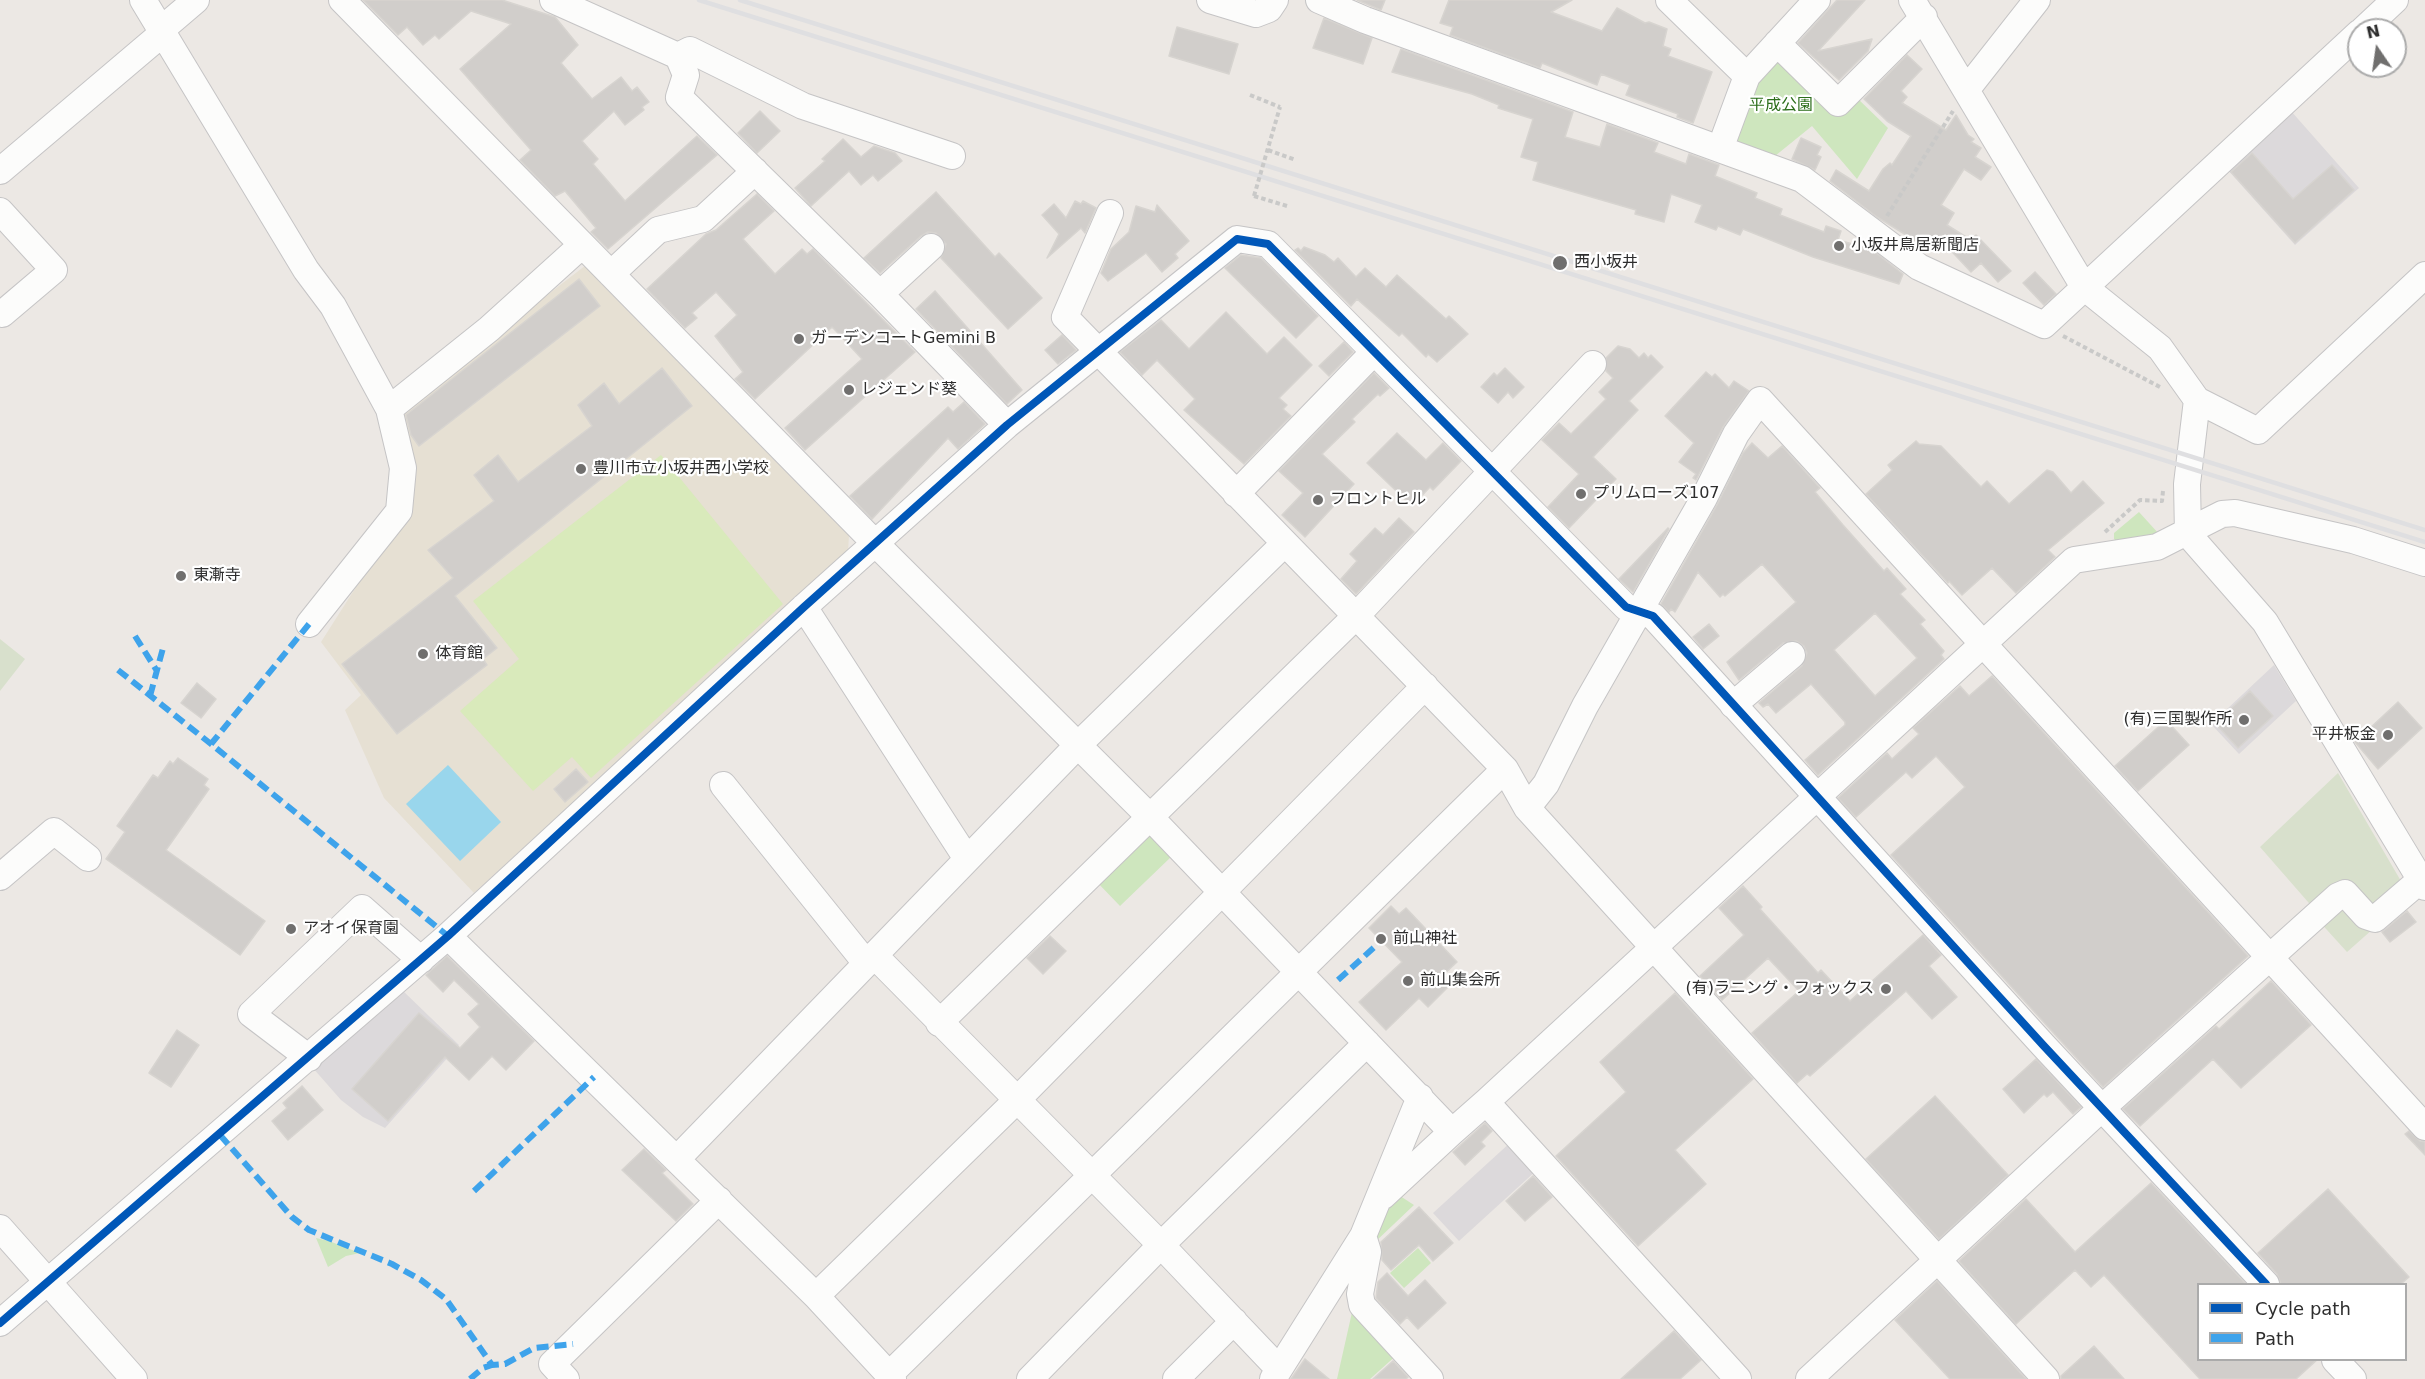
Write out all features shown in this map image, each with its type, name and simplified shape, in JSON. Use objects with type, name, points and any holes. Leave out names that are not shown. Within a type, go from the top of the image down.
[{"type":"street","points":[[144,0],[306,270],[333,306],[389,409],[403,468],[399,511],[309,624]]},
{"type":"street","points":[[0,171],[157,38],[162,29],[196,0]]},
{"type":"street","points":[[342,0],[875,543],[1149,816],[1452,1132]]},
{"type":"street","points":[[553,0],[678,56],[686,75],[679,97],[880,294],[1007,425]]},
{"type":"street","points":[[1210,0],[1256,14],[1269,9],[1275,0]]},
{"type":"street","points":[[1319,0],[1365,20],[1802,179],[1919,267],[2044,325],[2347,44]]},
{"type":"street","points":[[1669,0],[1747,76]]},
{"type":"street","points":[[1720,149],[1747,76],[1817,0]]},
{"type":"street","points":[[1967,89],[2037,0]]},
{"type":"street","points":[[2376,18],[2395,0]]},
{"type":"street","points":[[1777,43],[1838,103],[1918,9],[2084,287],[2160,348],[2197,400],[2258,431],[2425,275]]},
{"type":"street","points":[[678,56],[690,50],[803,106],[952,156]]},
{"type":"street","points":[[611,274],[658,230],[703,219],[755,171]]},
{"type":"street","points":[[0,211],[54,270],[2,314],[0,312]]},
{"type":"street","points":[[1110,213],[1065,317],[1505,769],[1527,808],[2046,1379]]},
{"type":"street","points":[[0,1323],[48,1284],[448,936],[804,607],[1007,425],[1237,239],[1268,244],[1626,607],[1653,616],[2102,1108],[2265,1283]]},
{"type":"street","points":[[389,409],[489,329],[582,245]]},
{"type":"street","points":[[880,294],[931,247]]},
{"type":"street","points":[[1236,494],[1374,352]]},
{"type":"street","points":[[939,1023],[1356,616],[1593,364]]},
{"type":"street","points":[[1527,808],[1546,784],[1585,706],[1704,498],[1736,434],[1760,400],[2425,1127]]},
{"type":"street","points":[[1809,1379],[2102,1108],[2341,893],[2348,896],[2366,916],[2375,919],[2424,881],[2265,622],[2188,534],[2187,484],[2197,400]]},
{"type":"street","points":[[1376,1202],[1654,950],[2074,560],[2157,547],[2188,534],[2211,519],[2235,513],[2353,540],[2425,563]]},
{"type":"street","points":[[677,1159],[1078,746],[1284,544]]},
{"type":"street","points":[[804,607],[967,859]]},
{"type":"street","points":[[1733,705],[1792,655]]},
{"type":"street","points":[[816,1296],[1017,1100],[1425,686]]},
{"type":"street","points":[[448,936],[816,1296],[891,1377],[1092,1175],[1505,769]]},
{"type":"street","points":[[723,785],[870,959],[939,1023],[1161,1245],[1234,1321],[1276,1374],[1363,1236],[1420,1097]]},
{"type":"street","points":[[1,873],[54,831],[88,858]]},
{"type":"street","points":[[309,1058],[251,1014],[362,908],[421,960]]},
{"type":"street","points":[[1030,1379],[1161,1245],[1368,1043]]},
{"type":"street","points":[[1486,1102],[1738,1379]]},
{"type":"street","points":[[566,1379],[552,1364],[719,1200]]},
{"type":"street","points":[[0,1228],[134,1379]]},
{"type":"street","points":[[1363,1236],[1368,1252],[1360,1294],[1362,1305],[1430,1379]]},
{"type":"street","points":[[1176,1379],[1234,1321]]},
{"type":"street","points":[[2337,1361],[2353,1379]]},
{"type":"path","points":[[1875,234],[1967,89]]},
{"type":"path","points":[[1250,95],[1280,107],[1254,196],[1287,206]]},
{"type":"path","points":[[1268,150],[1296,160]]},
{"type":"path","points":[[2044,325],[2166,390]]},
{"type":"path","points":[[2074,560],[2140,500],[2162,501]]},
{"type":"shaded area","points":[[2291,111],[2359,188],[2295,245],[2226,168]]},
{"type":"shaded area","points":[[590,262],[849,535],[848,552],[474,893],[384,798],[345,710],[361,695],[321,642],[393,529],[389,417]]},
{"type":"shaded area","points":[[2274,665],[2296,701],[2239,754],[2211,724]]},
{"type":"shaded area","points":[[401,989],[459,1045],[385,1128],[363,1117],[341,1100],[312,1067]]},
{"type":"shaded area","points":[[1512,1141],[1538,1169],[1459,1241],[1433,1213]]},
{"type":"green space","name":"平成公園","points":[[1780,56],[1855,96],[1888,128],[1857,179],[1812,126],[1775,156],[1732,141],[1753,81]]},
{"type":"green space","points":[[661,455],[783,604],[591,778],[572,757],[533,791],[460,711],[519,659],[473,601]]},
{"type":"green space","points":[[2139,512],[2159,534],[2119,543],[2114,539],[2114,533]]},
{"type":"green space","points":[[0,639],[25,659],[0,691]]},
{"type":"green space","points":[[2338,773],[2405,888],[2379,912],[2350,891],[2315,910],[2260,847]]},
{"type":"green space","points":[[1150,835],[1171,857],[1120,906],[1094,879]]},
{"type":"green space","points":[[2343,896],[2373,929],[2347,952],[2317,919]]},
{"type":"green space","points":[[1397,1194],[1414,1205],[1374,1243],[1377,1213]]},
{"type":"green space","points":[[316,1238],[360,1253],[346,1256],[328,1267]]},
{"type":"green space","points":[[1418,1248],[1431,1263],[1404,1288],[1390,1273]]},
{"type":"green space","points":[[1355,1299],[1399,1353],[1370,1379],[1337,1379]]},
{"type":"water","points":[[448,765],[501,822],[460,861],[406,804]]},
{"type":"building","points":[[363,0],[502,0],[555,17],[578,45],[561,63],[592,99],[621,77],[632,91],[637,87],[649,102],[642,107],[644,110],[625,125],[614,111],[582,141],[598,159],[593,164],[625,201],[697,136],[717,155],[608,249],[591,232],[596,228],[565,191],[555,196],[520,160],[531,150],[460,69],[511,24],[471,11],[439,39],[435,35],[423,45],[407,27],[398,35]]},
{"type":"building","points":[[1357,0],[1385,0],[1381,10]]},
{"type":"building","points":[[1449,0],[1572,0],[1551,12],[1602,31],[1617,8],[1645,23],[1649,22],[1667,29],[1663,46],[1671,49],[1668,56],[1712,72],[1693,123],[1677,117],[1678,114],[1626,95],[1630,85],[1601,74],[1597,85],[1542,63],[1540,68],[1450,35],[1453,27],[1440,23]]},
{"type":"building","points":[[1837,0],[1865,0],[1818,51],[1872,39],[1868,51],[1839,80],[1798,43]]},
{"type":"building","points":[[1324,18],[1372,38],[1363,64],[1313,48]]},
{"type":"building","points":[[1177,27],[1238,44],[1229,74],[1169,56]]},
{"type":"building","points":[[1401,49],[1573,112],[1565,137],[1600,147],[1607,124],[1658,143],[1654,152],[1686,164],[1689,154],[1719,165],[1715,176],[1757,193],[1755,198],[1782,209],[1780,215],[1824,232],[1826,226],[1841,231],[1838,240],[1871,249],[1903,274],[1899,284],[1813,257],[1743,229],[1740,235],[1718,226],[1716,230],[1695,222],[1702,205],[1671,194],[1664,222],[1635,214],[1636,210],[1533,180],[1538,162],[1521,157],[1533,119],[1498,108],[1499,105],[1472,94],[1392,72]]},
{"type":"building","points":[[1907,55],[1922,69],[1901,91],[1907,97],[1902,103],[1946,130],[1956,115],[1968,135],[1974,139],[1971,142],[1981,148],[1975,157],[1991,167],[1981,180],[1964,169],[1941,205],[1954,213],[1947,225],[1971,240],[1976,235],[2011,271],[1998,282],[1981,263],[1971,272],[1941,240],[1939,244],[1930,238],[1924,246],[1877,217],[1830,181],[1836,170],[1869,191],[1883,169],[1890,163],[1892,165],[1911,136],[1887,121],[1864,99]]},
{"type":"building","points":[[760,111],[780,131],[757,153],[738,133]]},
{"type":"building","points":[[1801,138],[1821,147],[1817,155],[1821,157],[1815,170],[1792,159]]},
{"type":"building","points":[[843,139],[861,157],[874,146],[895,153],[902,161],[878,181],[873,175],[861,185],[849,171],[811,206],[795,188],[825,161],[822,159]]},
{"type":"building","points":[[2252,153],[2293,199],[2332,165],[2354,190],[2295,243],[2231,172]]},
{"type":"building","points":[[936,192],[995,257],[999,253],[1042,298],[1008,329],[941,258],[946,244],[936,233],[928,232],[921,236],[880,273],[864,258]]},
{"type":"building","points":[[757,194],[774,211],[743,239],[775,274],[802,249],[807,254],[813,249],[915,352],[805,450],[785,428],[862,359],[836,331],[832,327],[755,399],[735,379],[743,372],[715,336],[737,315],[716,292],[692,313],[697,318],[685,328],[647,289],[706,234],[716,230]]},
{"type":"building","points":[[1075,201],[1081,204],[1083,201],[1096,208],[1085,233],[1081,228],[1047,258],[1059,234],[1042,215],[1054,204],[1066,218]]},
{"type":"building","points":[[1157,205],[1189,241],[1175,254],[1178,258],[1162,272],[1146,253],[1108,281],[1101,273],[1111,249],[1129,232],[1136,206],[1155,212]]},
{"type":"building","points":[[1304,247],[1325,255],[1334,262],[1338,258],[1356,277],[1365,268],[1386,287],[1397,275],[1446,319],[1449,316],[1468,334],[1437,362],[1428,354],[1426,357],[1402,333],[1399,336],[1357,299],[1351,306],[1295,250],[1298,248],[1301,251]]},
{"type":"building","points":[[1241,255],[1261,258],[1318,316],[1296,338],[1225,268]]},
{"type":"building","points":[[2035,272],[2056,294],[2044,305],[2023,283]]},
{"type":"building","points":[[579,279],[600,306],[419,446],[411,435],[406,415]]},
{"type":"building","points":[[935,291],[1022,390],[1007,404],[916,309]]},
{"type":"building","points":[[1226,312],[1267,354],[1284,337],[1312,365],[1279,398],[1287,405],[1283,409],[1291,416],[1244,464],[1184,410],[1195,399],[1157,360],[1142,375],[1120,352],[1161,320],[1189,349]]},
{"type":"building","points":[[1062,335],[1076,350],[1058,364],[1045,350]]},
{"type":"building","points":[[1344,342],[1353,352],[1329,376],[1319,366]]},
{"type":"building","points":[[1618,346],[1630,349],[1639,358],[1644,353],[1648,358],[1651,355],[1663,367],[1629,401],[1638,410],[1593,457],[1616,479],[1569,528],[1548,507],[1579,474],[1542,440],[1559,423],[1571,434],[1606,399],[1599,392],[1613,378],[1606,371],[1606,358]]},
{"type":"building","points":[[662,368],[692,406],[455,596],[497,648],[483,659],[487,665],[397,734],[342,664],[453,578],[428,550],[494,501],[474,475],[498,455],[518,482],[592,426],[578,405],[604,383],[619,404]]},
{"type":"building","points":[[1505,368],[1524,387],[1513,398],[1508,392],[1498,403],[1481,387],[1494,373],[1497,376]]},
{"type":"building","points":[[1706,372],[1712,377],[1715,374],[1729,388],[1734,381],[1749,391],[1723,427],[1696,480],[1693,478],[1696,474],[1679,462],[1694,443],[1665,416]]},
{"type":"building","points":[[1374,373],[1389,388],[1380,396],[1378,394],[1352,419],[1355,422],[1322,454],[1354,484],[1305,537],[1282,515],[1303,493],[1279,471]]},
{"type":"building","points":[[964,402],[985,424],[958,449],[948,438],[872,519],[850,496],[948,407],[953,412]]},
{"type":"building","points":[[1397,433],[1426,460],[1443,443],[1461,461],[1433,490],[1430,487],[1412,506],[1367,463]]},
{"type":"building","points":[[1916,441],[1919,444],[1941,446],[1981,487],[1987,481],[2009,504],[2047,470],[2053,472],[2071,493],[2083,481],[2104,503],[2048,550],[2055,557],[2016,593],[1992,568],[1962,595],[1949,581],[1948,583],[1866,494],[1892,470],[1888,465]]},
{"type":"building","points":[[1752,443],[1768,458],[1782,446],[1820,488],[1815,492],[1843,525],[1884,571],[1887,568],[1906,589],[1900,594],[1925,620],[1920,624],[1944,651],[1941,655],[1944,659],[1818,775],[1805,760],[1845,725],[1845,722],[1811,684],[1776,713],[1768,704],[1763,707],[1759,703],[1802,666],[1807,653],[1804,646],[1796,641],[1783,643],[1739,680],[1727,662],[1796,602],[1762,564],[1725,596],[1723,594],[1720,597],[1698,572],[1675,612],[1671,609],[1669,612],[1661,604],[1717,505],[1743,453]],"holes":[[[1875,613],[1917,658],[1875,696],[1834,650]]]},
{"type":"building","points":[[1399,518],[1414,532],[1356,594],[1341,579],[1357,561],[1350,554],[1375,528],[1383,535]]},
{"type":"building","points":[[1669,529],[1633,592],[1619,579]]},
{"type":"building","points":[[1709,624],[1719,636],[1703,649],[1693,637]]},
{"type":"building","points":[[1992,676],[2248,956],[2103,1087],[1891,855],[1965,787],[1936,756],[1912,778],[1906,772],[1856,817],[1838,798],[1887,753],[1892,759],[1919,734],[1913,728],[1960,686],[1969,696]]},
{"type":"building","points":[[197,683],[216,699],[201,718],[181,703]]},
{"type":"building","name":"(有)三国製作所","points":[[2250,691],[2273,716],[2238,748],[2215,723]]},
{"type":"building","name":"平井板金","points":[[2398,702],[2422,728],[2378,769],[2355,742]]},
{"type":"building","points":[[2166,720],[2189,745],[2138,791],[2115,766]]},
{"type":"building","points":[[178,758],[208,779],[204,785],[209,789],[166,850],[265,921],[240,955],[106,859],[125,832],[117,826],[153,775],[158,778],[170,761],[173,764]]},
{"type":"building","points":[[576,769],[588,782],[565,802],[554,789]]},
{"type":"building","points":[[1743,886],[1762,907],[1760,909],[1818,973],[1821,970],[1850,1001],[1923,935],[1941,955],[1929,966],[1957,997],[1932,1019],[1906,991],[1810,1076],[1807,1074],[1797,1083],[1752,1033],[1799,991],[1768,958],[1722,1000],[1700,976],[1744,935],[1719,908]]},
{"type":"building","points":[[1391,906],[1399,914],[1406,908],[1457,962],[1442,976],[1450,985],[1428,1007],[1419,998],[1386,1030],[1359,1002],[1402,962],[1369,928]]},
{"type":"building","points":[[2407,911],[2416,922],[2390,942],[2382,932]]},
{"type":"building","points":[[1050,936],[1066,951],[1043,974],[1027,958]]},
{"type":"building","points":[[447,956],[534,1041],[506,1070],[492,1056],[469,1080],[445,1057],[388,1121],[352,1089],[419,1013],[460,1048],[480,1027],[468,1014],[479,1004],[454,980],[443,992],[426,975]]},
{"type":"building","points":[[2271,981],[2311,1025],[2241,1088],[2213,1059],[2140,1126],[2123,1109],[2216,1026],[2219,1029]]},
{"type":"building","points":[[1675,993],[1753,1079],[1675,1150],[1706,1184],[1638,1246],[1556,1156],[1626,1092],[1600,1062]]},
{"type":"building","points":[[177,1030],[199,1045],[171,1087],[149,1073]]},
{"type":"building","points":[[2036,1059],[2081,1107],[2073,1114],[2053,1092],[2047,1097],[2044,1094],[2024,1113],[2003,1089]]},
{"type":"building","points":[[302,1086],[323,1110],[288,1140],[272,1121],[287,1108],[283,1103]]},
{"type":"building","points":[[1935,1096],[2008,1175],[1939,1239],[1866,1159]]},
{"type":"building","points":[[1485,1123],[1492,1131],[1481,1142],[1485,1146],[1465,1165],[1453,1152]]},
{"type":"building","points":[[2409,1131],[2420,1141],[2425,1142],[2425,1155],[2405,1134]]},
{"type":"building","points":[[644,1149],[666,1170],[662,1173],[693,1204],[676,1221],[622,1170]]},
{"type":"building","points":[[1533,1176],[1552,1197],[1525,1221],[1506,1201]]},
{"type":"building","points":[[2151,1183],[2245,1283],[2197,1283],[2197,1361],[2316,1361],[2296,1379],[2200,1379],[2104,1275],[2091,1287],[2075,1270],[2016,1324],[1959,1261],[2026,1199],[2075,1252]]},
{"type":"building","points":[[2328,1189],[2409,1277],[2402,1283],[2281,1283],[2277,1274],[2258,1253]]},
{"type":"building","points":[[1419,1207],[1453,1243],[1433,1261],[1419,1245],[1391,1270],[1382,1260],[1381,1242]]},
{"type":"building","points":[[1387,1273],[1408,1296],[1425,1280],[1446,1303],[1418,1329],[1407,1317],[1400,1324],[1376,1298],[1378,1282]]},
{"type":"building","points":[[1937,1281],[2026,1379],[1950,1379],[1895,1320]]},
{"type":"building","points":[[1674,1331],[1701,1360],[1680,1379],[1621,1379]]},
{"type":"building","points":[[2094,1346],[2124,1379],[2061,1379],[2061,1376]]},
{"type":"building","points":[[1305,1359],[1329,1379],[1291,1379]]},
{"type":"building","points":[[1393,1361],[1408,1377],[1406,1379],[1373,1379]]},
{"type":"railway","points":[[699,0],[2425,542]]},
{"type":"railway","points":[[740,0],[2425,530]]},
{"type":"marked path","points":[[309,624],[211,744],[448,936]]},
{"type":"marked path","points":[[135,636],[157,671]]},
{"type":"marked path","points":[[150,696],[163,648]]},
{"type":"marked path","points":[[118,670],[211,744]]},
{"type":"marked path","points":[[1338,980],[1379,943]]},
{"type":"marked path","points":[[474,1191],[594,1077]]},
{"type":"marked path","points":[[220,1135],[292,1217],[309,1230],[392,1264],[421,1280],[446,1299],[492,1365],[505,1364],[534,1348],[573,1344]]},
{"type":"marked path","points":[[470,1379],[483,1368],[492,1365]]},
{"type":"cycle path","points":[[0,1323],[448,936],[804,607],[1007,425],[1237,239],[1268,244],[1626,607],[1653,616],[2043,1045],[2265,1283]]},
{"type":"place","name":"小坂井鳥居新聞店","points":[[1839,246]]},
{"type":"place","name":"西小坂井","points":[[1560,263]]},
{"type":"place","name":"ガーデンコートGemini B","points":[[799,339]]},
{"type":"place","name":"レジェンド葵","points":[[849,390]]},
{"type":"place","name":"豊川市立小坂井西小学校","points":[[581,469]]},
{"type":"place","name":"プリムローズ107","points":[[1581,494]]},
{"type":"place","name":"フロントヒル","points":[[1318,500]]},
{"type":"place","name":"東漸寺","points":[[181,576]]},
{"type":"place","name":"体育館","points":[[423,654]]},
{"type":"place","name":"(有)三国製作所","points":[[2244,720]]},
{"type":"place","name":"平井板金","points":[[2388,735]]},
{"type":"place","name":"アオイ保育園","points":[[291,929]]},
{"type":"place","name":"前山神社","points":[[1381,939]]},
{"type":"place","name":"前山集会所","points":[[1408,981]]},
{"type":"place","name":"(有)ラニング・フォックス","points":[[1886,989]]}]
